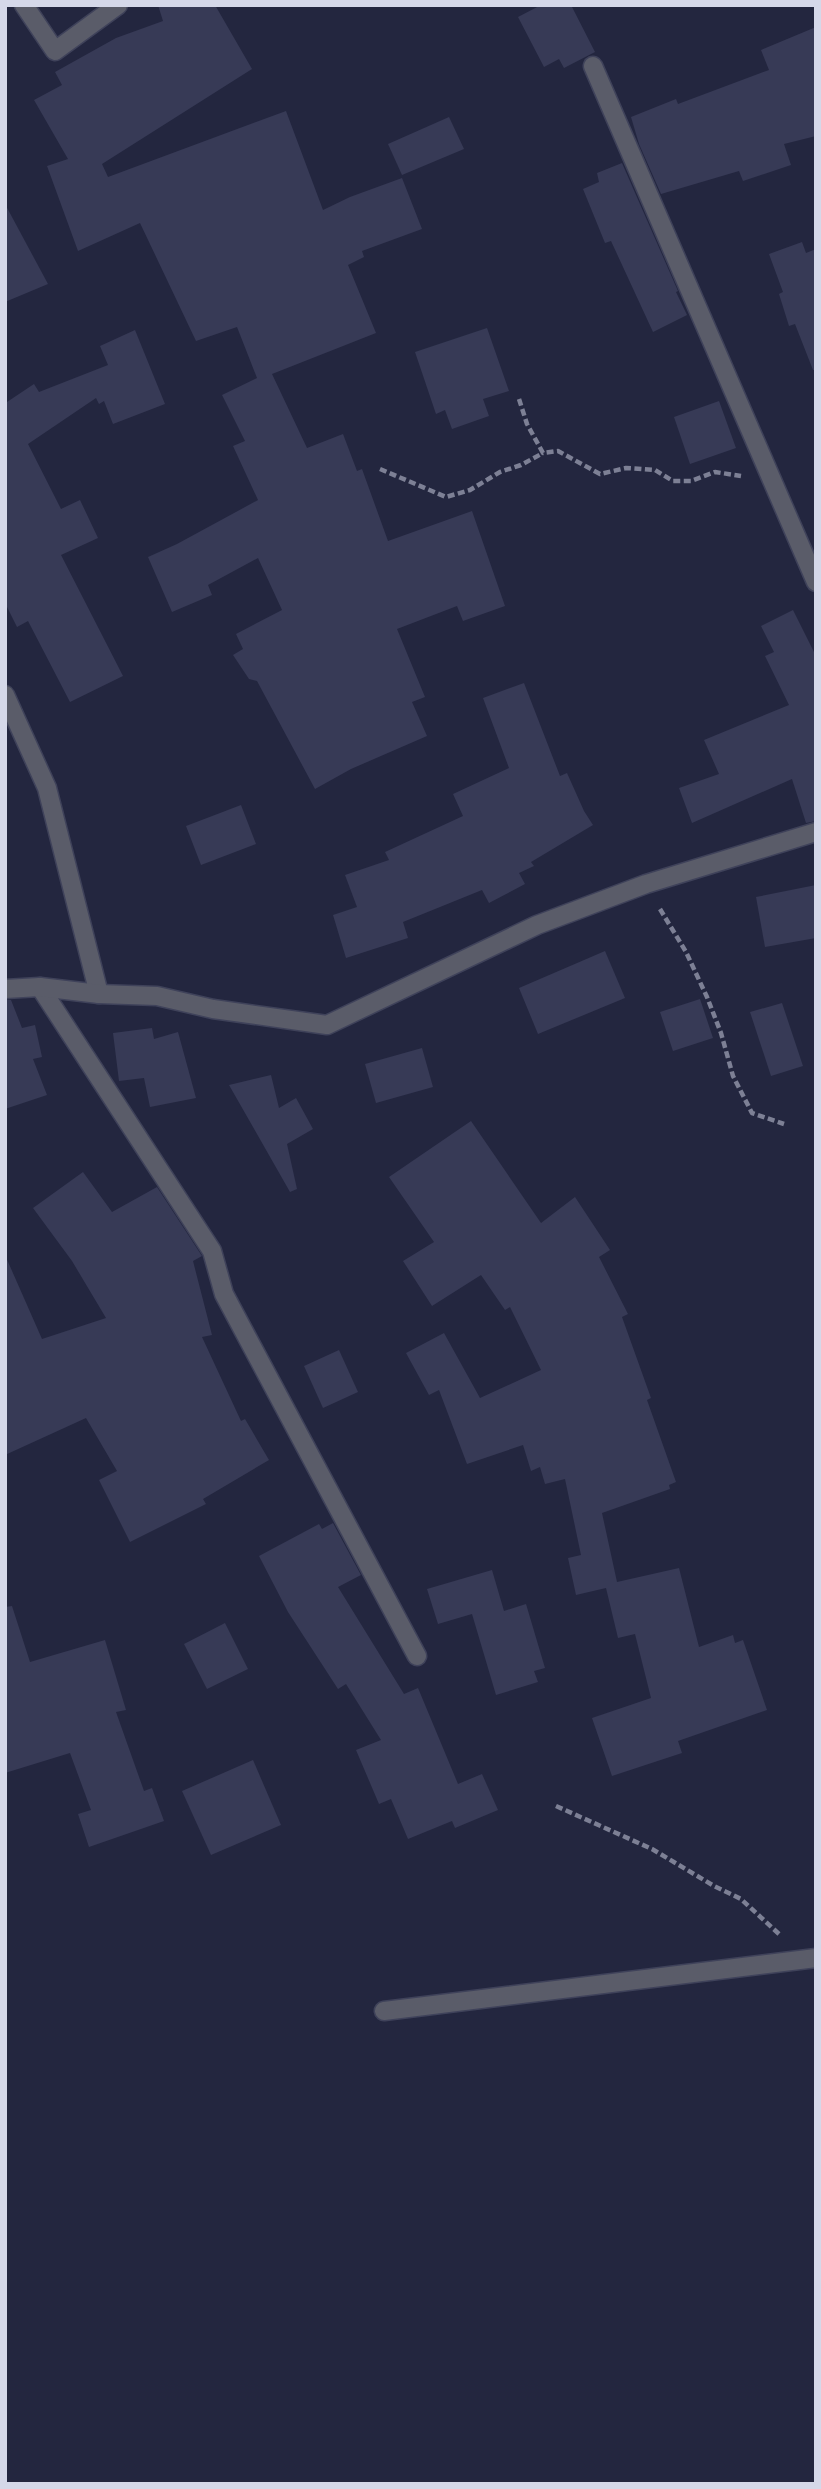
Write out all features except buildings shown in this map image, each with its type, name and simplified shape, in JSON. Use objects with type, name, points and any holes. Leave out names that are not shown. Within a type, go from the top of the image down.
[{"type":"street","points":[[24,5],[55,51],[118,5]]},
{"type":"street","points":[[593,66],[816,582]]},
{"type":"street","points":[[5,695],[47,789],[99,994]]},
{"type":"street","points":[[5,989],[40,987],[99,994],[157,996],[225,1011],[327,1025],[537,925],[646,884],[816,832]]},
{"type":"street","points":[[40,987],[212,1251],[224,1294],[417,1656]]},
{"type":"street","points":[[384,2011],[807,1959]]},
{"type":"path","points":[[519,399],[527,424],[543,453]]},
{"type":"path","points":[[380,469],[446,497],[470,490],[500,472],[543,453],[558,451],[600,474],[626,468],[655,470],[673,481],[691,481],[715,472],[738,475],[772,485]]},
{"type":"path","points":[[646,884],[686,952],[707,997],[733,1076],[752,1113],[784,1124]]},
{"type":"path","points":[[556,1806],[652,1849],[741,1899],[807,1959]]}]
